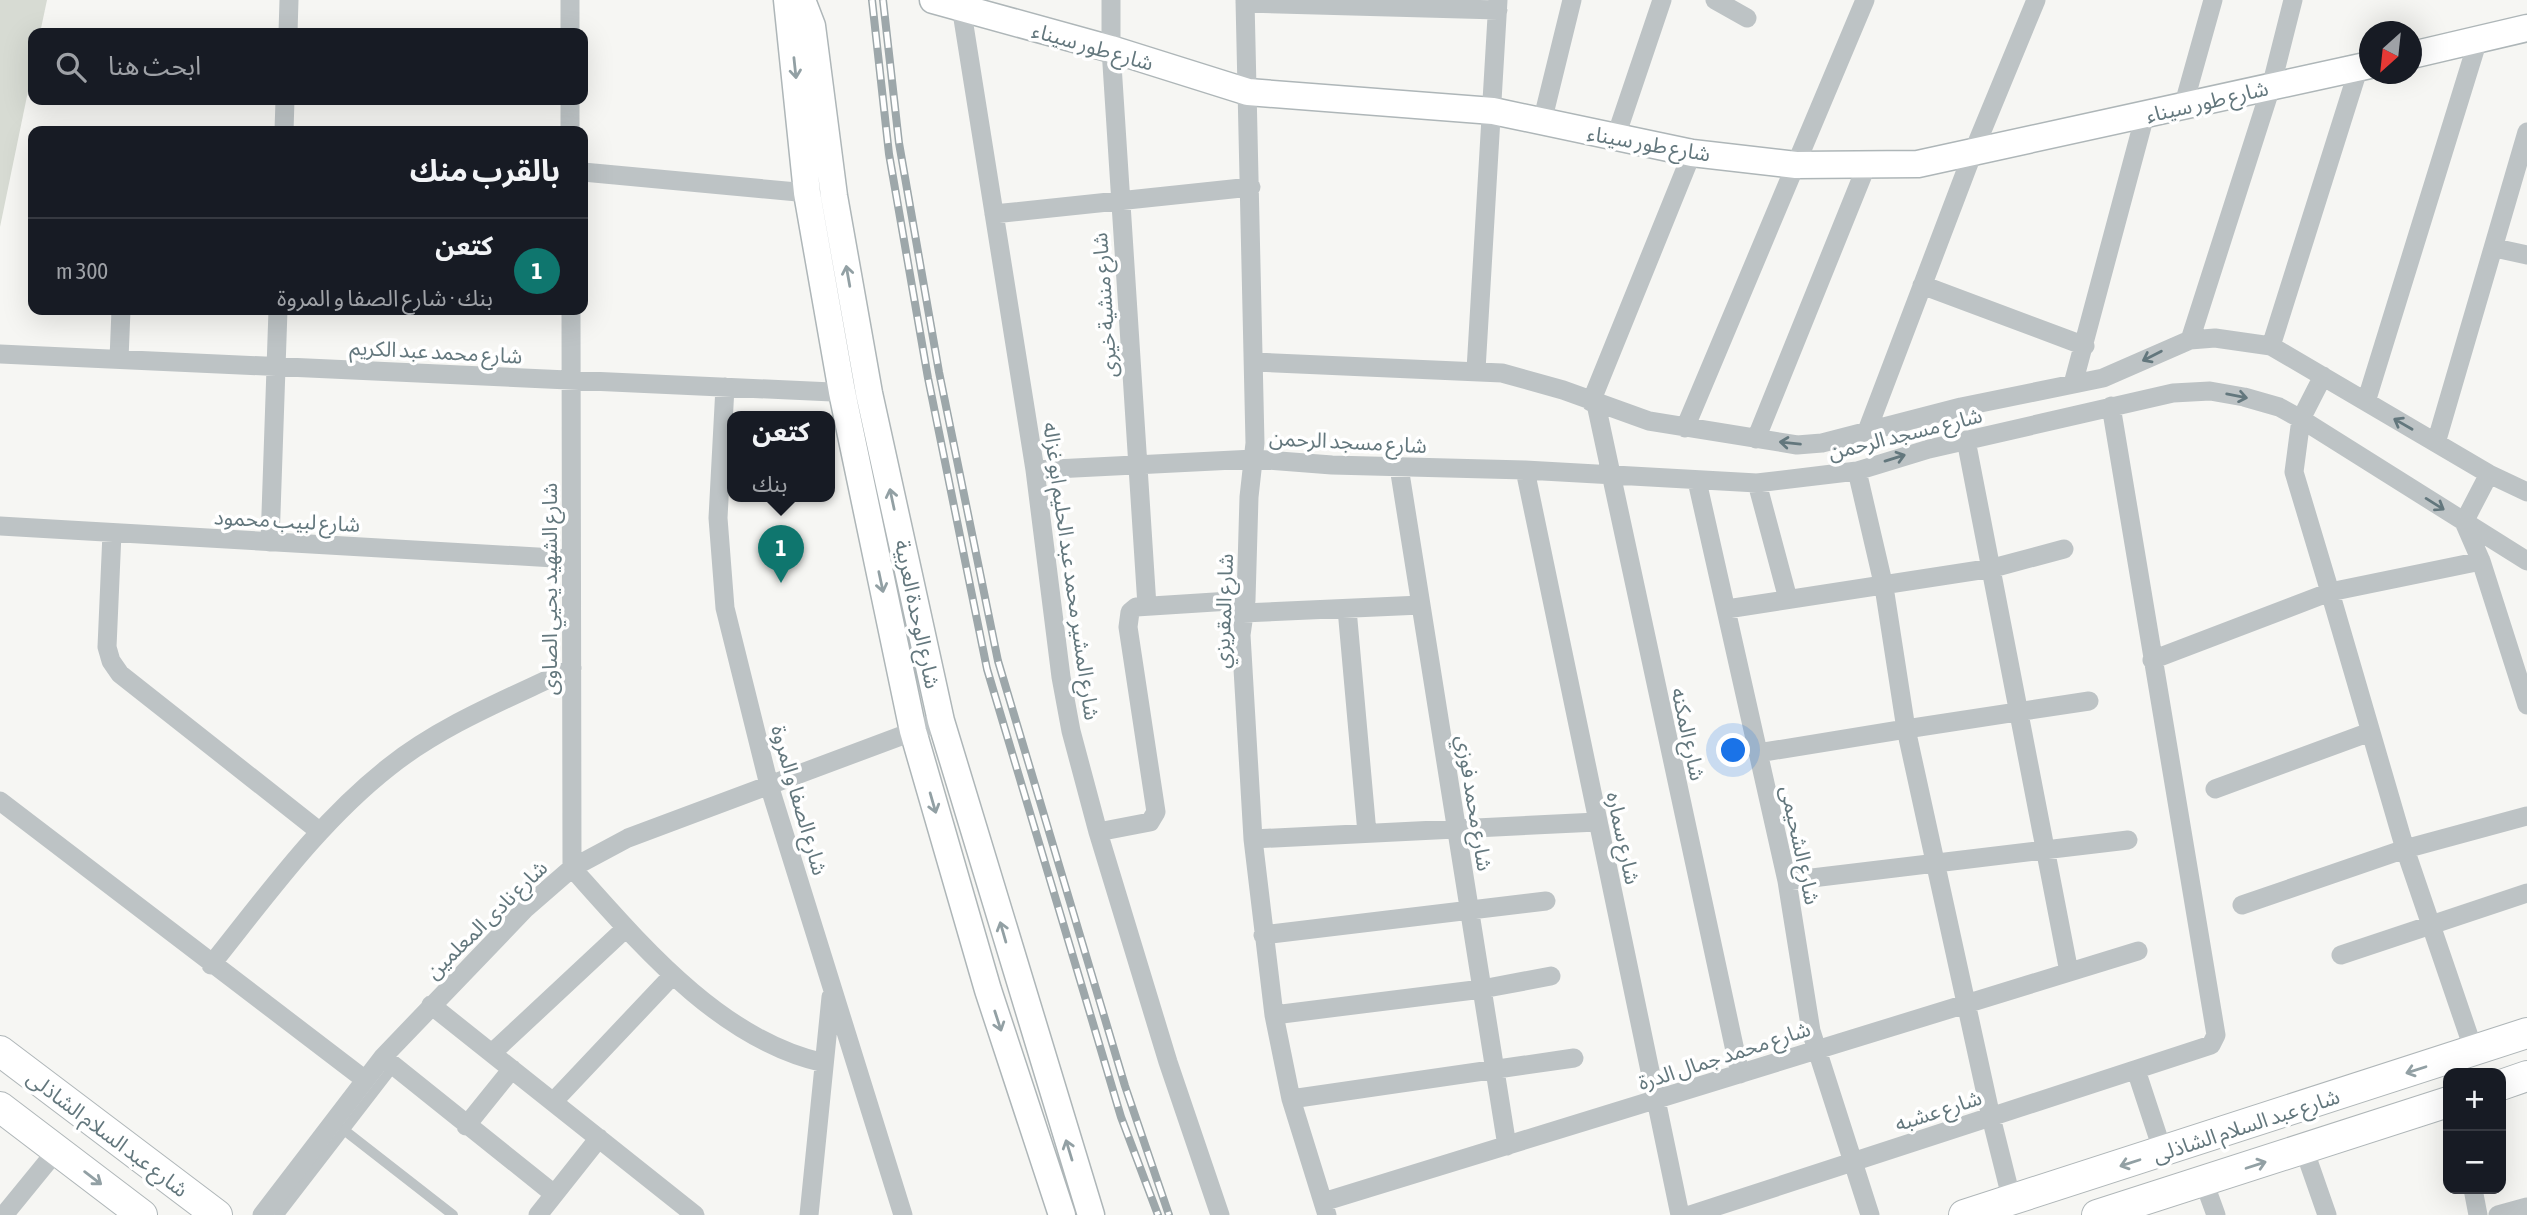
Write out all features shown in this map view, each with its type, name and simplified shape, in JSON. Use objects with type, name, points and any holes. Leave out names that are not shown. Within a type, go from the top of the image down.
[{"type":"main road","name":"شارع عبد السلام الشاذلى","points":[[1964,1215],[2527,1033]]},
{"type":"main road","name":"شارع عبد السلام الشاذلى","points":[[0,1051],[217,1215]]},
{"type":"main road","points":[[2,1108],[32,1075]]},
{"type":"main road","points":[[2506,1083],[2527,1076]]},
{"type":"main road","name":"شارع عبد السلام الشاذلى","points":[[2097,1215],[2443,1104]]},
{"type":"main road","name":"شارع عبد السلام الشاذلى","points":[[2,1108],[142,1215]]},
{"type":"street","points":[[288,28],[289,0]]},
{"type":"street","points":[[570,0],[570,28]]},
{"type":"street","name":"شارع الوحدة العربية","points":[[787,0],[807,193],[842,392],[912,732],[988,990],[1062,1215]]},
{"type":"street","name":"شارع الوحدة العربية","points":[[802,0],[813,26],[834,196],[869,393],[941,721],[1018,982],[1091,1215]]},
{"type":"street","name":"شارع طور سيناء","points":[[933,0],[961,4],[1248,92],[1493,111],[1615,139],[1692,153],[1797,165],[1866,167],[1917,164],[1972,155],[2359,67]]},
{"type":"street","name":"شارع منشية خيرى","points":[[1111,0],[1111,50],[1147,606]]},
{"type":"street","points":[[1542,122],[1572,0]]},
{"type":"street","points":[[1615,139],[1662,0]]},
{"type":"street","points":[[1715,0],[1747,18]]},
{"type":"street","points":[[1685,428],[1865,0]]},
{"type":"street","points":[[1867,431],[1972,155],[2036,0]]},
{"type":"street","points":[[2183,107],[2213,0]]},
{"type":"street","points":[[2190,340],[2271,87],[2293,0]]},
{"type":"street","points":[[1245,2],[1498,5],[1476,370]]},
{"type":"street","name":"شارع المقريزي","points":[[1245,2],[1255,362],[1254,459],[1249,497],[1241,657],[1252,839],[1274,1015],[1291,1099],[1325,1208]]},
{"type":"street","name":"شارع المشير محمد عبد الحليم ابو غزاله","points":[[961,4],[1035,470],[1061,677],[1098,832],[1191,1136],[1220,1215]]},
{"type":"street","points":[[2422,53],[2527,28]]},
{"type":"street","points":[[2366,402],[2478,40]]},
{"type":"street","points":[[2271,346],[2359,81]]},
{"type":"street","points":[[284,126],[285,105]]},
{"type":"street","points":[[570,105],[570,126]]},
{"type":"street","points":[[2073,384],[2145,115]]},
{"type":"street","points":[[2435,443],[2495,248],[2527,132]]},
{"type":"street","points":[[1593,403],[1692,153]]},
{"type":"street","points":[[1756,439],[1866,167]]},
{"type":"street","points":[[588,172],[834,196]]},
{"type":"street","points":[[994,214],[1251,187]]},
{"type":"street","points":[[2495,248],[2527,255]]},
{"type":"street","points":[[1922,285],[2085,346]]},
{"type":"street","points":[[119,359],[121,315]]},
{"type":"street","points":[[270,542],[278,315]]},
{"type":"street","name":"شارع الشهيد يحيي الصاوى","points":[[571,315],[572,868]]},
{"type":"street","name":"شارع مسجد الرحمن","points":[[1255,362],[1476,370],[1532,380],[1649,421],[1797,445],[1822,443],[1961,407],[2103,378],[2190,340],[2215,338],[2271,346],[2489,474],[2527,492]]},
{"type":"street","name":"شارع محمد عبد الكريم","points":[[0,354],[869,393]]},
{"type":"street","points":[[2323,376],[2301,419],[2294,472],[2405,849],[2474,1051]]},
{"type":"street","name":"شارع الصفا و المروة","points":[[725,387],[718,518],[725,608],[769,785],[903,1215]]},
{"type":"street","name":"شارع مسجد الرحمن","points":[[1035,470],[1254,459],[1399,467],[1609,473],[1757,483],[1857,471],[1966,440],[2111,406],[2173,393],[2210,391],[2278,407],[2301,419],[2527,561]]},
{"type":"street","name":"شارع المكنه","points":[[1593,403],[1740,1074]]},
{"type":"street","points":[[2111,406],[2152,660],[2330,592],[2481,561]]},
{"type":"street","points":[[1966,440],[1993,568],[2069,972]]},
{"type":"street","name":"شارع محمد فوزي","points":[[1399,467],[1507,1146]]},
{"type":"street","name":"شارع سماره","points":[[1525,470],[1680,1215]]},
{"type":"street","points":[[1857,471],[1884,587],[1906,729],[2012,1201]]},
{"type":"street","points":[[2489,474],[2464,522],[2481,561],[2527,705]]},
{"type":"street","name":"شارع الشحيمى","points":[[1697,481],[1787,881],[1815,1050],[1870,1215]]},
{"type":"street","points":[[1757,483],[1788,599]]},
{"type":"street","name":"شارع لبيب محمود","points":[[0,526],[571,559]]},
{"type":"street","points":[[113,533],[107,647],[120,674],[319,831]]},
{"type":"street","points":[[1727,609],[1884,587],[1993,568],[2064,549]]},
{"type":"street","points":[[1098,832],[1150,822],[1155,818],[1127,619],[1136,607],[1347,609],[1421,605]]},
{"type":"street","points":[[1347,609],[1367,833]]},
{"type":"street","name":"شارع عشبه","points":[[1690,1215],[2211,1045],[2216,1035],[2152,660]]},
{"type":"street","points":[[211,965],[319,831],[390,765],[430,738],[572,668]]},
{"type":"street","points":[[1758,753],[2020,714],[2089,701]]},
{"type":"street","name":"شارع نادى المعلمين","points":[[262,1215],[364,1079],[388,1061],[431,1005],[526,908],[572,868],[628,838],[941,721]]},
{"type":"street","points":[[2215,789],[2370,732]]},
{"type":"street","points":[[0,801],[211,965],[364,1079]]},
{"type":"street","points":[[2242,905],[2405,849],[2527,816]]},
{"type":"street","points":[[1252,839],[1597,822]]},
{"type":"street","points":[[1787,881],[2128,840]]},
{"type":"street","points":[[572,868],[673,975],[764,1042],[783,1051],[824,1063]]},
{"type":"street","points":[[2341,955],[2527,893]]},
{"type":"street","points":[[1263,935],[1546,901]]},
{"type":"street","points":[[492,1054],[626,928]]},
{"type":"street","name":"شارع محمد جمال الدرة","points":[[1325,1208],[1507,1146],[2138,951]]},
{"type":"street","points":[[553,1102],[673,975]]},
{"type":"street","points":[[1274,1015],[1482,989],[1551,976]]},
{"type":"street","points":[[988,990],[1018,982]]},
{"type":"street","points":[[808,1215],[832,986]]},
{"type":"street","points":[[431,1005],[690,1213]]},
{"type":"street","points":[[1291,1099],[1574,1058]]},
{"type":"street","points":[[388,1061],[554,1194]]},
{"type":"street","points":[[466,1126],[512,1069]]},
{"type":"street","points":[[2136,1070],[2163,1152]]},
{"type":"street","points":[[538,1215],[598,1138]]},
{"type":"street","points":[[2304,1149],[2327,1215]]},
{"type":"street","points":[[4,1215],[57,1150]]},
{"type":"street","points":[[2204,1182],[2216,1215]]},
{"type":"street","points":[[2474,1194],[2478,1215]]},
{"type":"street","points":[[2498,1215],[2527,1207]]},
{"type":"lane","points":[[279,1215],[344,1130],[388,1061]]},
{"type":"lane","points":[[344,1130],[453,1215]]},
{"type":"shaded area","points":[[0,0],[47,0],[41,28],[28,28],[28,91],[0,227]]},
{"type":"railway","points":[[872,0],[889,154],[928,378],[987,669],[1121,1117],[1158,1215]]},
{"type":"railway","points":[[883,0],[899,143],[939,372],[998,661],[1125,1086],[1169,1215]]},
{"type":"place","name":"كتعن","points":[[781,583]]}]
